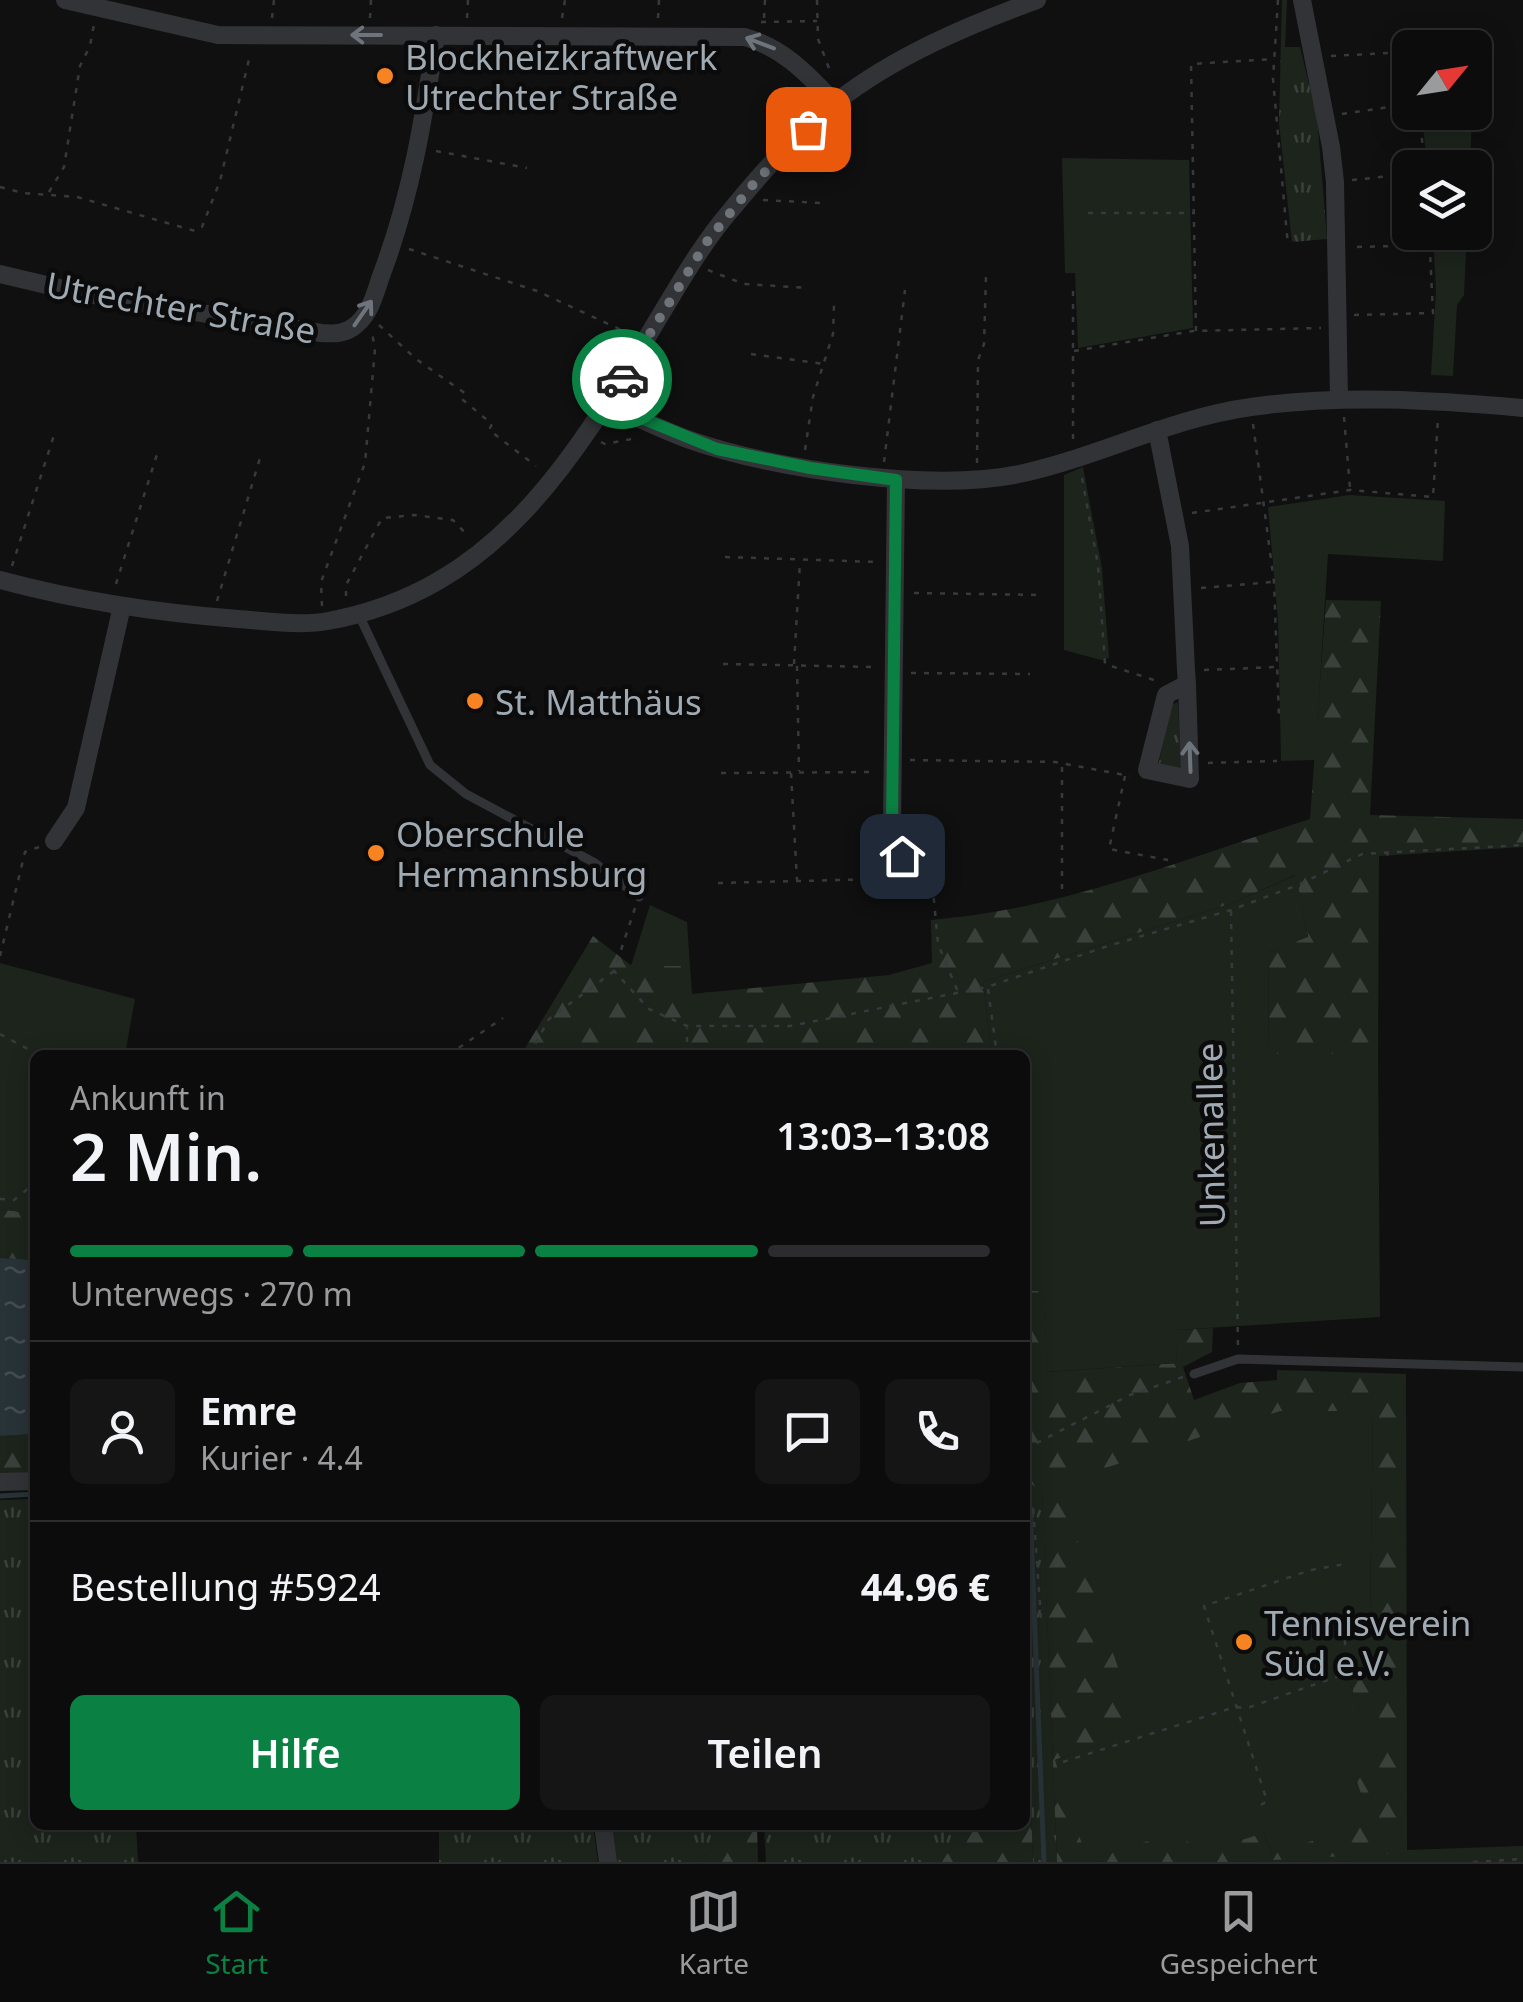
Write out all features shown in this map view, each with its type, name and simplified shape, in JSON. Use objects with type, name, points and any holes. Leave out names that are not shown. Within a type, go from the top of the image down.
[{"type":"street","points":[[66,0],[218,35],[754,39],[791,58],[838,101]]},
{"type":"street","points":[[4,581],[116,605],[212,617],[323,622],[412,597],[483,552],[512,526],[588,433],[694,262],[748,190],[838,101],[920,50],[1038,0]]},
{"type":"street","points":[[1302,0],[1335,182],[1339,398]]},
{"type":"street","name":"Utrechter Straße","points":[[0,274],[76,292],[321,333],[339,334],[354,326],[367,314],[393,244],[419,147],[436,35]]},
{"type":"street","points":[[607,404],[717,449],[802,467],[889,479],[976,479],[1016,474],[1158,430],[1250,407],[1339,398],[1523,408]]},
{"type":"street","points":[[1158,430],[1175,515],[1182,590],[1186,677],[1190,764],[1190,779],[1148,770],[1169,692],[1186,677]]},
{"type":"street","points":[[889,479],[895,562],[892,825],[902,856]]},
{"type":"street","points":[[54,841],[76,808],[116,605]]},
{"type":"street","points":[[0,1482],[30,1481]]},
{"type":"street","points":[[605,1830],[608,1862]]},
{"type":"lane","points":[[352,616],[430,765],[466,794],[595,863],[639,897]]},
{"type":"lane","points":[[1194,1374],[1238,1359],[1523,1367]]},
{"type":"path","points":[[754,39],[764,20],[765,0]]},
{"type":"path","points":[[817,0],[818,39],[838,101]]},
{"type":"path","points":[[1278,0],[1274,59],[1278,153],[1288,246]]},
{"type":"path","points":[[48,195],[64,167],[80,66],[90,46],[97,8]]},
{"type":"path","points":[[764,20],[818,20]]},
{"type":"path","points":[[754,39],[764,20]]},
{"type":"path","points":[[0,187],[77,197],[174,228],[195,231],[202,227],[220,181],[254,35]]},
{"type":"path","points":[[1314,57],[1392,53]]},
{"type":"path","points":[[1196,331],[1191,64],[1274,59]]},
{"type":"path","points":[[1325,117],[1392,107]]},
{"type":"path","points":[[419,147],[527,168]]},
{"type":"path","points":[[1335,182],[1392,176]]},
{"type":"path","points":[[748,190],[766,202],[821,203]]},
{"type":"path","points":[[1088,213],[1195,213]]},
{"type":"path","points":[[393,244],[537,291],[645,341]]},
{"type":"path","points":[[1336,248],[1392,246]]},
{"type":"path","points":[[1074,351],[1196,331],[1432,313],[1430,250]]},
{"type":"path","points":[[694,262],[744,284],[809,288]]},
{"type":"path","points":[[976,479],[978,360],[984,344],[986,276]]},
{"type":"path","points":[[1073,286],[1075,458],[1098,565],[1106,664],[1154,678],[1169,692]]},
{"type":"path","points":[[889,479],[904,290]]},
{"type":"path","points":[[802,467],[813,397],[833,334],[834,305]]},
{"type":"path","points":[[367,314],[416,358],[466,394],[463,400],[492,424],[489,430],[552,479]]},
{"type":"path","points":[[323,622],[320,582],[365,463],[376,348],[367,314]]},
{"type":"path","points":[[752,354],[824,364]]},
{"type":"path","points":[[1339,398],[1350,490]]},
{"type":"path","points":[[1175,515],[1350,490],[1432,497],[1438,401]]},
{"type":"path","points":[[1250,407],[1274,582],[1279,718]]},
{"type":"path","points":[[588,433],[605,444],[643,437],[651,423]]},
{"type":"path","points":[[4,581],[55,432]]},
{"type":"path","points":[[116,605],[159,448]]},
{"type":"path","points":[[212,617],[260,458]]},
{"type":"path","points":[[352,616],[346,585],[382,518],[414,515],[453,520],[483,552]]},
{"type":"path","points":[[726,557],[895,562]]},
{"type":"path","points":[[799,772],[795,665],[800,559]]},
{"type":"path","points":[[1182,590],[1274,582]]},
{"type":"path","points":[[895,592],[1043,595]]},
{"type":"path","points":[[723,664],[1030,674]]},
{"type":"path","points":[[1186,677],[1278,666]]},
{"type":"path","points":[[1190,764],[1277,761]]},
{"type":"path","points":[[1062,763],[1062,889]]},
{"type":"path","points":[[720,773],[1062,763],[1134,776],[1148,770]]},
{"type":"path","points":[[791,772],[796,881]]},
{"type":"path","points":[[1125,775],[1110,849],[1168,860]]},
{"type":"path","points":[[0,956],[25,852],[54,841]]},
{"type":"path","points":[[614,971],[649,1008],[688,1026],[790,1026],[988,988],[1092,951],[1231,910],[1298,885],[1362,854],[1523,845]]},
{"type":"path","points":[[718,883],[880,879],[902,856],[932,879],[938,944],[958,993]]},
{"type":"path","points":[[532,1050],[549,1019],[614,971],[639,897]]},
{"type":"path","name":"Unkenallee","points":[[1231,910],[1238,1359]]},
{"type":"path","points":[[988,988],[996,1050]]},
{"type":"path","points":[[455,1050],[503,1018]]},
{"type":"path","points":[[687,1050],[688,1026]]},
{"type":"path","points":[[0,1034],[30,1051]]},
{"type":"path","points":[[0,1199],[14,1200],[30,1188]]},
{"type":"path","points":[[1030,1446],[1130,1396],[1194,1374]]},
{"type":"path","points":[[1030,1504],[1042,1619]]},
{"type":"path","points":[[1261,1806],[1267,1802],[1204,1606],[1311,1570],[1344,1564]]},
{"type":"path","points":[[1063,1762],[1235,1707],[1247,1708],[1345,1674],[1345,1640]]},
{"type":"path","points":[[1473,1862],[1523,1859]]},
{"type":"green space","points":[[1282,0],[1287,0],[1285,47],[1300,47],[1317,117],[1327,239],[1292,242],[1279,123]]},
{"type":"green space","points":[[1423,130],[1471,130],[1471,150],[1426,150]]},
{"type":"green space","points":[[1062,158],[1189,160],[1193,328],[1078,348],[1075,273],[1065,273]]},
{"type":"green space","points":[[1434,250],[1466,250],[1464,295],[1457,305],[1453,376],[1431,375],[1436,291]]},
{"type":"green space","points":[[1083,467],[1102,568],[1109,658],[1101,660],[1064,650],[1064,475]]},
{"type":"green space","points":[[1350,495],[1445,501],[1443,561],[1328,554],[1315,760],[1281,761],[1278,621],[1268,507]]},
{"type":"green space","points":[[1326,600],[1381,601],[1370,815],[1523,819],[1523,847],[1379,856],[1378,1054],[1268,1055],[1269,952],[1308,936],[1295,875],[1230,904],[983,982],[991,1050],[524,1050],[593,936],[632,966],[690,966],[692,994],[889,975],[932,963],[931,920],[1076,894],[1310,819]]},
{"type":"green space","points":[[1178,702],[1181,770],[1158,767],[1171,705]]},
{"type":"green space","points":[[1296,875],[1308,937],[1269,952],[1268,1054],[1378,1054],[1380,1317],[1176,1330],[1177,1363],[1047,1372],[1043,1291],[1030,1291],[1030,1050],[991,1050],[983,982],[1230,904]]},
{"type":"green space","points":[[650,905],[687,922],[690,966],[631,966]]},
{"type":"green space","points":[[0,963],[135,999],[127,1050],[30,1050],[30,1213],[0,1209]]},
{"type":"green space","points":[[0,1209],[30,1213],[30,1260],[0,1258]]},
{"type":"green space","points":[[1030,1291],[1043,1291],[1048,1372],[1177,1363],[1175,1330],[1213,1328],[1212,1352],[1183,1367],[1194,1400],[1240,1383],[1277,1380],[1277,1370],[1406,1374],[1407,1850],[1523,1846],[1523,1862],[1057,1862],[1042,1491],[1030,1483]],"holes":[[[1373,1412],[1370,1617],[1378,1665],[1345,1668],[1378,1769],[1356,1777],[1272,1854],[1264,1833],[1184,1830],[1055,1760],[1138,1731]]]},
{"type":"green space","name":"Tennisverein Süd e.V.","points":[[1280,1411],[1373,1411],[1370,1617],[1378,1618],[1378,1666],[1345,1668],[1379,1769],[1356,1778],[1370,1822],[1272,1854],[1264,1833],[1193,1855],[1183,1830],[1087,1860],[1055,1760],[1138,1730],[1069,1515],[1081,1476]]},
{"type":"green space","points":[[30,1434],[30,1472],[0,1474],[0,1436]]},
{"type":"green space","points":[[1030,1483],[1042,1490],[1057,1862],[1033,1862]]},
{"type":"green space","points":[[30,1499],[30,1830],[136,1830],[138,1862],[0,1862],[0,1500]]},
{"type":"green space","points":[[1030,1777],[1033,1862],[941,1862],[965,1830],[1030,1830]]},
{"type":"green space","points":[[439,1830],[594,1830],[598,1862],[439,1862]]},
{"type":"green space","points":[[611,1830],[711,1830],[711,1850],[699,1862],[617,1862]]},
{"type":"green space","points":[[711,1830],[757,1830],[758,1862],[699,1862],[711,1850]]},
{"type":"green space","points":[[764,1830],[965,1830],[941,1862],[766,1862]]},
{"type":"green space","points":[[1523,1846],[1523,1862],[1239,1862]]},
{"type":"water","points":[[0,1258],[30,1260],[30,1434],[0,1436]]},
{"type":"waterway","points":[[0,1496],[30,1494]]},
{"type":"waterway","points":[[1030,1507],[1044,1862]]},
{"type":"way so far","points":[[622,379],[681,281],[730,210],[808,129]]},
{"type":"place","name":"Blockheizkraftwerk Utrechter Straße","points":[[385,76]]},
{"type":"place","name":"St. Matthäus","points":[[475,701]]},
{"type":"place","name":"Oberschule Hermannsburg","points":[[376,853]]},
{"type":"place","name":"Tennisverein Süd e.V.","points":[[1244,1642]]},
{"type":"route","points":[[622,379],[607,404],[688,440],[810,468],[896,480],[892,825],[902,856]]}]
